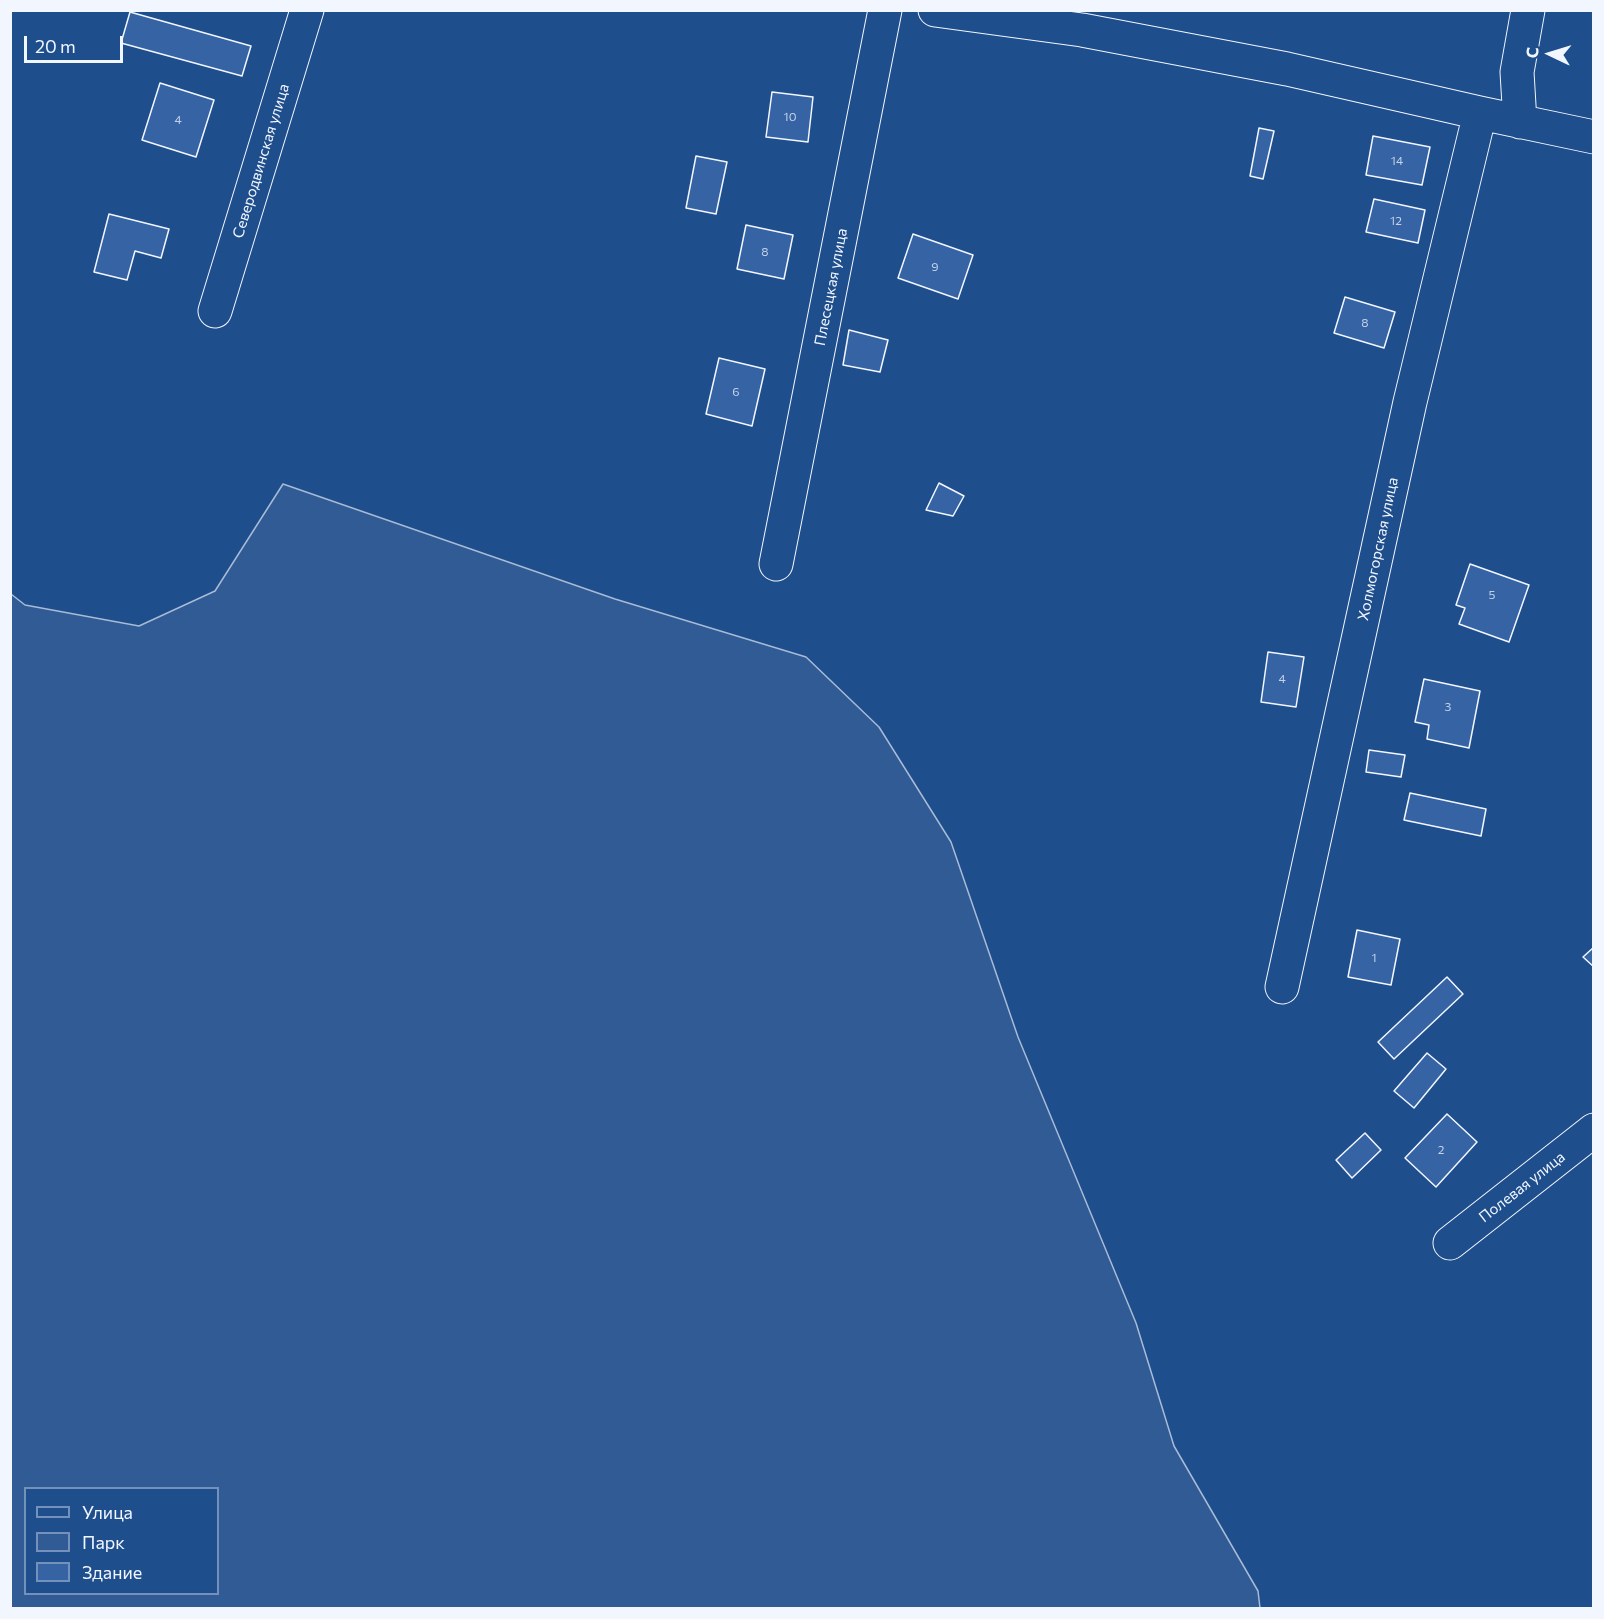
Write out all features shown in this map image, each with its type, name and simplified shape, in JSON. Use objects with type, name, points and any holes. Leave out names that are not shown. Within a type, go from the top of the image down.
[{"type":"street","name":"Северодвинская улица","points":[[215,311],[307,10]]},
{"type":"street","name":"Плесецкая улица","points":[[777,564],[885,10]]},
{"type":"street","points":[[935,10],[1082,30],[1287,69],[1593,137]]},
{"type":"street","points":[[1520,122],[1517,72],[1528,10]]},
{"type":"street","name":"Холмогорская улица","points":[[1282,987],[1410,402],[1480,113]]},
{"type":"street","name":"Полевая улица","points":[[1450,1243],[1593,1130]]},
{"type":"green space","points":[[283,484],[615,599],[806,657],[879,727],[951,842],[1018,1037],[1136,1323],[1174,1446],[1258,1591],[1260,1608],[11,1608],[11,594],[25,605],[139,626],[215,591]]},
{"type":"building","points":[[130,12],[251,46],[242,76],[121,43]]},
{"type":"building","points":[[160,83],[214,100],[196,157],[142,140]]},
{"type":"building","points":[[772,92],[813,97],[808,142],[766,137]]},
{"type":"building","points":[[1259,128],[1274,131],[1263,179],[1250,176]]},
{"type":"building","points":[[1373,136],[1430,147],[1422,185],[1366,175]]},
{"type":"building","points":[[696,156],[727,162],[716,214],[686,208]]},
{"type":"building","points":[[1374,199],[1425,210],[1418,243],[1366,232]]},
{"type":"building","points":[[109,214],[169,229],[161,258],[135,251],[127,280],[94,272]]},
{"type":"building","points":[[746,225],[793,235],[784,279],[737,269]]},
{"type":"building","points":[[913,234],[973,255],[958,299],[898,278]]},
{"type":"building","points":[[1345,297],[1395,312],[1384,348],[1334,333]]},
{"type":"building","points":[[849,330],[888,340],[880,372],[843,365]]},
{"type":"building","points":[[719,358],[765,369],[752,426],[706,414]]},
{"type":"building","points":[[939,483],[964,496],[953,516],[926,510]]},
{"type":"building","points":[[1470,564],[1529,585],[1509,642],[1459,624],[1465,608],[1456,605]]},
{"type":"building","points":[[1268,652],[1304,657],[1296,707],[1261,702]]},
{"type":"building","points":[[1424,679],[1480,691],[1469,748],[1427,739],[1429,725],[1415,722]]},
{"type":"building","points":[[1369,750],[1405,755],[1401,777],[1366,772]]},
{"type":"building","points":[[1410,793],[1486,809],[1481,836],[1404,820]]},
{"type":"building","points":[[1357,930],[1400,939],[1391,985],[1348,977]]},
{"type":"building","points":[[1594,947],[1594,967],[1583,957]]},
{"type":"building","points":[[1447,977],[1463,994],[1394,1059],[1378,1042]]},
{"type":"building","points":[[1427,1053],[1446,1069],[1414,1108],[1394,1091]]},
{"type":"building","points":[[1447,1114],[1477,1142],[1436,1187],[1405,1158]]},
{"type":"building","points":[[1365,1133],[1381,1150],[1352,1178],[1336,1160]]}]
